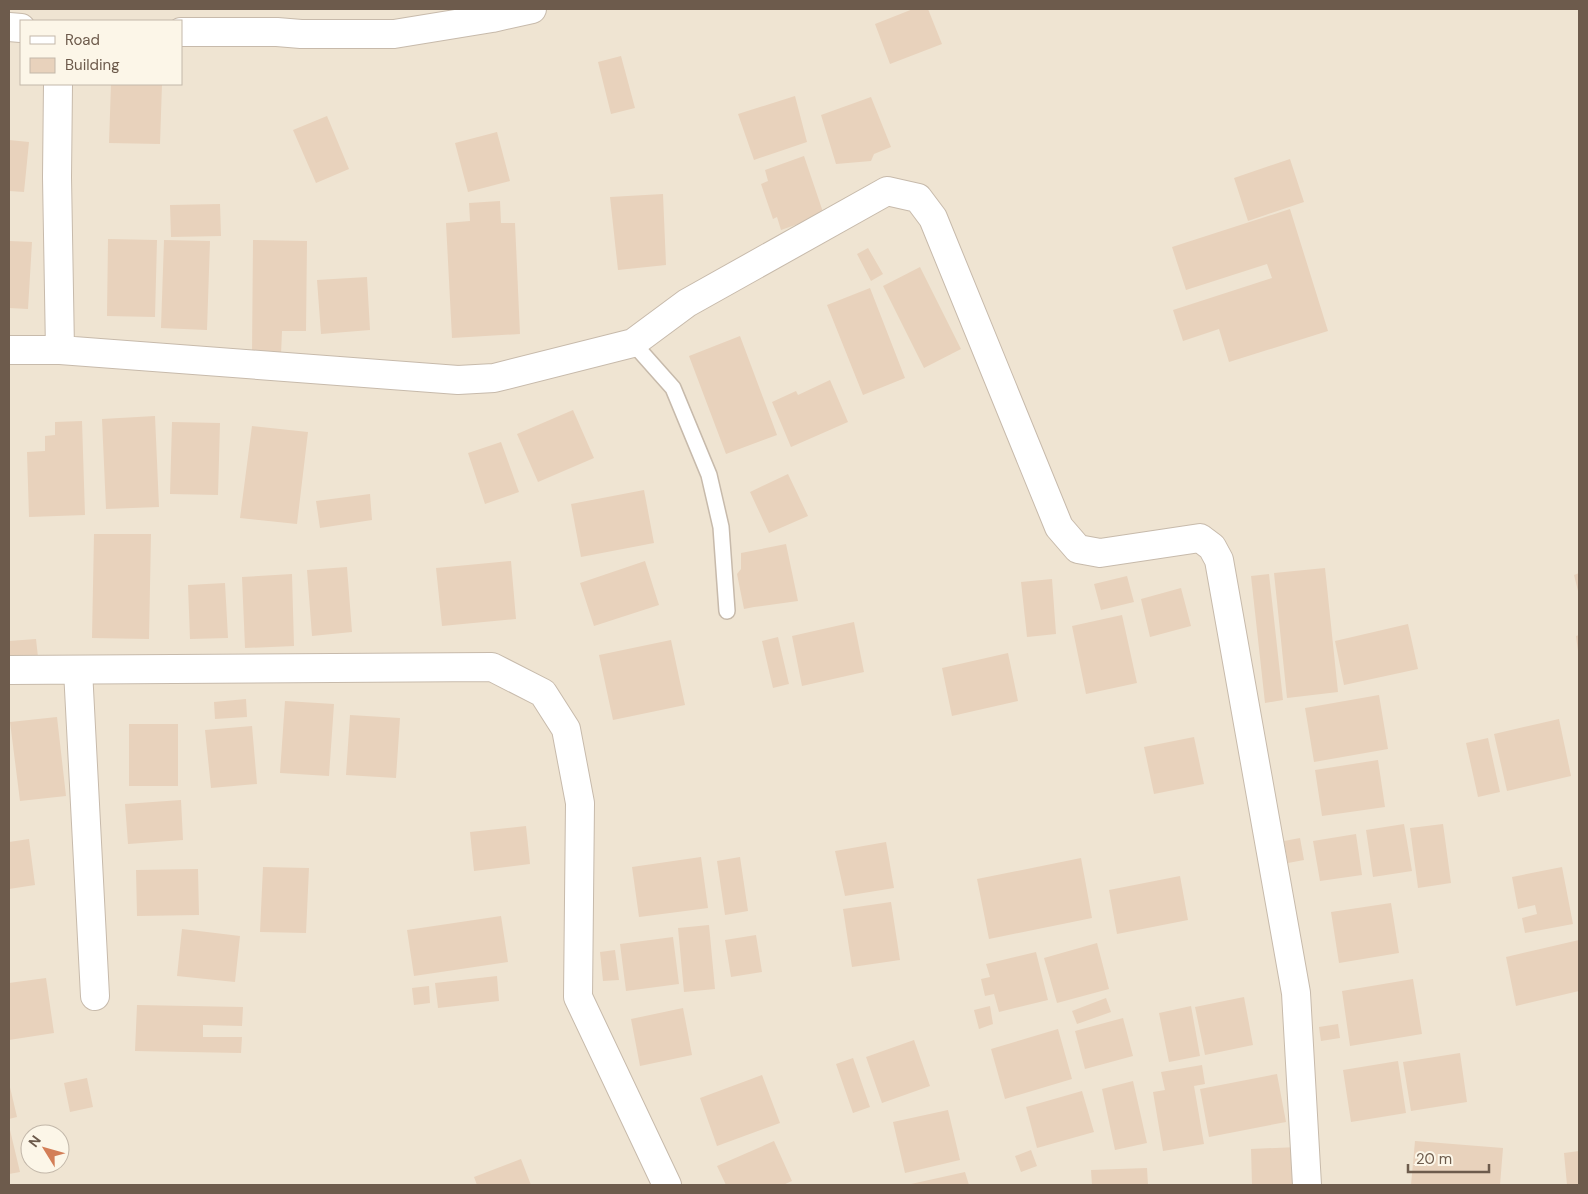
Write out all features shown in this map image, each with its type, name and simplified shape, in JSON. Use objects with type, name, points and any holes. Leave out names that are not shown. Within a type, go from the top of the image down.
[{"type":"street","points":[[182,32],[394,34],[492,13],[532,9]]},
{"type":"street","points":[[58,85],[57,177],[60,350]]},
{"type":"street","points":[[9,350],[60,350],[458,380],[494,378],[633,343],[687,303],[887,191],[918,198],[933,218],[1059,527],[1078,549],[1100,552],[1200,538],[1212,547],[1219,560],[1296,993],[1307,1185]]},
{"type":"street","points":[[9,670],[492,667],[543,694],[566,729],[580,803],[578,997],[667,1185]]},
{"type":"street","points":[[78,670],[95,996]]},
{"type":"lane","points":[[633,343],[673,388],[709,475],[721,527],[727,611]]},
{"type":"shaded area","points":[[9,9],[1579,9],[1579,1185],[9,1185]]},
{"type":"building","points":[[913,9],[928,9],[942,44],[890,64],[875,24]]},
{"type":"building","points":[[621,56],[635,108],[611,114],[598,62]]},
{"type":"building","points":[[111,85],[162,85],[160,144],[109,143]]},
{"type":"building","points":[[795,96],[807,142],[754,160],[738,114]]},
{"type":"building","points":[[871,97],[891,147],[874,154],[871,161],[836,164],[821,115]]},
{"type":"building","points":[[327,116],[349,169],[316,183],[293,130]]},
{"type":"building","points":[[497,132],[510,181],[468,192],[455,143]]},
{"type":"building","points":[[9,140],[29,142],[24,192],[9,191]]},
{"type":"building","points":[[804,156],[824,215],[781,230],[777,217],[773,219],[761,184],[768,181],[765,170]]},
{"type":"building","points":[[1290,159],[1304,202],[1248,221],[1234,178]]},
{"type":"building","points":[[663,194],[666,265],[618,270],[610,197]]},
{"type":"building","points":[[500,201],[501,223],[515,223],[520,334],[452,338],[446,223],[470,221],[469,203]]},
{"type":"building","points":[[220,204],[221,236],[171,237],[170,205]]},
{"type":"building","points":[[1290,209],[1328,331],[1229,362],[1219,329],[1183,341],[1173,310],[1272,278],[1267,264],[1186,290],[1172,247]]},
{"type":"building","points":[[108,239],[157,240],[155,317],[107,316]]},
{"type":"building","points":[[164,240],[210,241],[207,330],[161,328]]},
{"type":"building","points":[[253,240],[307,241],[306,331],[282,331],[281,354],[252,354]]},
{"type":"building","points":[[9,241],[32,242],[28,309],[9,308]]},
{"type":"building","points":[[868,248],[883,274],[871,281],[857,254]]},
{"type":"building","points":[[920,267],[961,349],[924,368],[883,286]]},
{"type":"building","points":[[367,277],[370,330],[321,334],[317,280]]},
{"type":"building","points":[[870,288],[905,378],[863,395],[827,305]]},
{"type":"building","points":[[740,336],[777,435],[726,454],[689,356]]},
{"type":"building","points":[[830,380],[848,422],[791,447],[772,402],[796,391],[798,395]]},
{"type":"building","points":[[573,410],[594,458],[538,482],[517,434]]},
{"type":"building","points":[[155,416],[159,507],[106,509],[102,419]]},
{"type":"building","points":[[82,421],[85,515],[29,517],[27,452],[45,451],[45,436],[55,435],[55,422]]},
{"type":"building","points":[[172,422],[220,423],[218,495],[170,494]]},
{"type":"building","points":[[252,426],[308,432],[297,524],[240,518]]},
{"type":"building","points":[[501,442],[519,492],[485,504],[468,453]]},
{"type":"building","points":[[788,474],[808,516],[769,533],[750,492]]},
{"type":"building","points":[[644,490],[654,543],[581,557],[571,504]]},
{"type":"building","points":[[370,494],[372,520],[320,528],[316,501]]},
{"type":"building","points":[[94,534],[151,534],[149,639],[92,638]]},
{"type":"building","points":[[786,544],[798,601],[744,609],[737,574],[741,569],[741,553]]},
{"type":"building","points":[[511,561],[516,619],[442,626],[436,568]]},
{"type":"building","points":[[645,561],[659,605],[594,626],[580,583]]},
{"type":"building","points":[[347,567],[352,632],[312,636],[307,570]]},
{"type":"building","points":[[1325,568],[1338,692],[1287,698],[1274,573]]},
{"type":"building","points":[[1579,573],[1579,595],[1574,575]]},
{"type":"building","points":[[292,574],[294,646],[245,648],[242,577]]},
{"type":"building","points":[[1269,574],[1283,700],[1265,703],[1251,576]]},
{"type":"building","points":[[1127,576],[1134,602],[1101,610],[1094,584]]},
{"type":"building","points":[[1052,579],[1056,634],[1027,637],[1021,582]]},
{"type":"building","points":[[225,583],[228,638],[190,639],[188,585]]},
{"type":"building","points":[[1181,588],[1191,626],[1150,637],[1141,599]]},
{"type":"building","points":[[1122,615],[1137,683],[1086,694],[1072,626]]},
{"type":"building","points":[[854,622],[864,672],[802,686],[792,636]]},
{"type":"building","points":[[1408,624],[1418,669],[1344,685],[1335,641]]},
{"type":"building","points":[[1579,635],[1579,651],[1578,651],[1576,636]]},
{"type":"building","points":[[778,637],[789,684],[773,688],[762,641]]},
{"type":"building","points":[[36,639],[38,657],[9,659],[9,641]]},
{"type":"building","points":[[671,640],[685,705],[613,720],[599,655]]},
{"type":"building","points":[[1008,653],[1018,701],[952,716],[942,668]]},
{"type":"building","points":[[1379,695],[1388,749],[1314,762],[1305,708]]},
{"type":"building","points":[[246,699],[247,717],[215,719],[214,702]]},
{"type":"building","points":[[285,701],[334,704],[329,776],[280,773]]},
{"type":"building","points":[[350,715],[400,718],[396,778],[346,775]]},
{"type":"building","points":[[57,717],[66,796],[20,801],[10,722]]},
{"type":"building","points":[[1559,719],[1571,776],[1507,791],[1494,734]]},
{"type":"building","points":[[129,724],[178,724],[178,786],[129,786]]},
{"type":"building","points":[[252,726],[257,784],[211,788],[205,730]]},
{"type":"building","points":[[1194,737],[1204,784],[1154,794],[1144,747]]},
{"type":"building","points":[[1488,738],[1500,792],[1478,797],[1466,743]]},
{"type":"building","points":[[1378,760],[1385,807],[1322,816],[1315,770]]},
{"type":"building","points":[[181,800],[183,840],[128,844],[125,804]]},
{"type":"building","points":[[1404,824],[1412,871],[1373,877],[1366,830]]},
{"type":"building","points":[[1443,824],[1451,883],[1418,888],[1410,828]]},
{"type":"building","points":[[526,826],[530,864],[474,871],[470,832]]},
{"type":"building","points":[[1356,834],[1362,875],[1320,881],[1313,841]]},
{"type":"building","points":[[1300,838],[1304,860],[1288,863],[1284,841]]},
{"type":"building","points":[[29,839],[35,885],[9,889],[9,842]]},
{"type":"building","points":[[886,842],[894,888],[845,896],[835,851]]},
{"type":"building","points":[[701,857],[708,908],[639,917],[632,867]]},
{"type":"building","points":[[740,857],[748,911],[725,915],[717,861]]},
{"type":"building","points":[[1081,858],[1092,918],[989,939],[977,879]]},
{"type":"building","points":[[263,867],[309,868],[306,933],[260,932]]},
{"type":"building","points":[[1562,867],[1573,924],[1525,933],[1522,918],[1537,914],[1535,905],[1518,909],[1512,877]]},
{"type":"building","points":[[198,869],[199,915],[137,916],[136,870]]},
{"type":"building","points":[[1180,876],[1188,920],[1117,934],[1109,890]]},
{"type":"building","points":[[891,902],[900,960],[852,967],[843,909]]},
{"type":"building","points":[[1391,903],[1399,953],[1339,963],[1331,912]]},
{"type":"building","points":[[501,916],[508,962],[414,976],[407,930]]},
{"type":"building","points":[[709,925],[715,989],[684,992],[678,928]]},
{"type":"building","points":[[182,929],[240,936],[235,982],[177,976]]},
{"type":"building","points":[[756,935],[762,972],[731,977],[725,940]]},
{"type":"building","points":[[673,937],[679,984],[626,991],[620,944]]},
{"type":"building","points":[[1579,940],[1579,991],[1516,1006],[1506,957]]},
{"type":"building","points":[[1097,943],[1109,989],[1057,1003],[1044,958]]},
{"type":"building","points":[[615,950],[619,980],[603,981],[600,952]]},
{"type":"building","points":[[1036,952],[1048,1000],[999,1012],[994,994],[985,996],[981,979],[990,977],[986,964]]},
{"type":"building","points":[[497,976],[499,1001],[438,1008],[435,983]]},
{"type":"building","points":[[46,978],[54,1033],[9,1040],[9,983]]},
{"type":"building","points":[[1413,979],[1422,1034],[1350,1046],[1342,991]]},
{"type":"building","points":[[429,986],[430,1003],[414,1005],[412,988]]},
{"type":"building","points":[[1244,997],[1253,1045],[1205,1055],[1195,1007]]},
{"type":"building","points":[[1106,998],[1111,1012],[1077,1024],[1072,1011]]},
{"type":"building","points":[[137,1005],[243,1007],[242,1026],[203,1025],[203,1037],[242,1037],[241,1053],[135,1051]]},
{"type":"building","points":[[990,1006],[993,1024],[979,1029],[974,1010]]},
{"type":"building","points":[[1191,1006],[1200,1056],[1169,1062],[1159,1013]]},
{"type":"building","points":[[683,1008],[692,1055],[640,1066],[631,1019]]},
{"type":"building","points":[[1123,1018],[1133,1056],[1085,1069],[1075,1031]]},
{"type":"building","points":[[1338,1024],[1340,1038],[1321,1041],[1319,1027]]},
{"type":"building","points":[[1058,1029],[1072,1079],[1005,1099],[991,1049]]},
{"type":"building","points":[[914,1040],[930,1086],[882,1103],[866,1057]]},
{"type":"building","points":[[1460,1053],[1467,1102],[1411,1111],[1403,1062]]},
{"type":"building","points":[[853,1058],[870,1107],[853,1113],[836,1064]]},
{"type":"building","points":[[1398,1061],[1406,1113],[1351,1122],[1343,1070]]},
{"type":"building","points":[[1202,1065],[1205,1084],[1194,1086],[1204,1144],[1163,1151],[1153,1092],[1165,1090],[1161,1072]]},
{"type":"building","points":[[1277,1074],[1286,1122],[1209,1137],[1200,1089]]},
{"type":"building","points":[[762,1075],[780,1123],[717,1146],[700,1098]]},
{"type":"building","points":[[87,1078],[93,1107],[70,1112],[64,1083]]},
{"type":"building","points":[[1133,1081],[1147,1143],[1115,1150],[1102,1089]]},
{"type":"building","points":[[9,1083],[17,1117],[9,1119]]},
{"type":"building","points":[[1082,1091],[1094,1132],[1037,1148],[1026,1107]]},
{"type":"building","points":[[948,1110],[960,1160],[905,1173],[893,1122]]},
{"type":"building","points":[[9,1130],[10,1130],[20,1172],[9,1174]]},
{"type":"building","points":[[774,1141],[792,1181],[783,1185],[726,1185],[717,1166]]},
{"type":"building","points":[[1415,1141],[1503,1148],[1500,1185],[1411,1185]]},
{"type":"building","points":[[1298,1147],[1300,1185],[1252,1185],[1251,1149]]},
{"type":"building","points":[[1031,1150],[1037,1166],[1021,1172],[1015,1156]]},
{"type":"building","points":[[1579,1151],[1579,1185],[1567,1185],[1564,1153]]},
{"type":"building","points":[[521,1159],[531,1185],[477,1185],[474,1177]]},
{"type":"building","points":[[1147,1168],[1148,1185],[1092,1185],[1091,1170]]},
{"type":"building","points":[[965,1172],[969,1185],[911,1185],[911,1184]]}]
